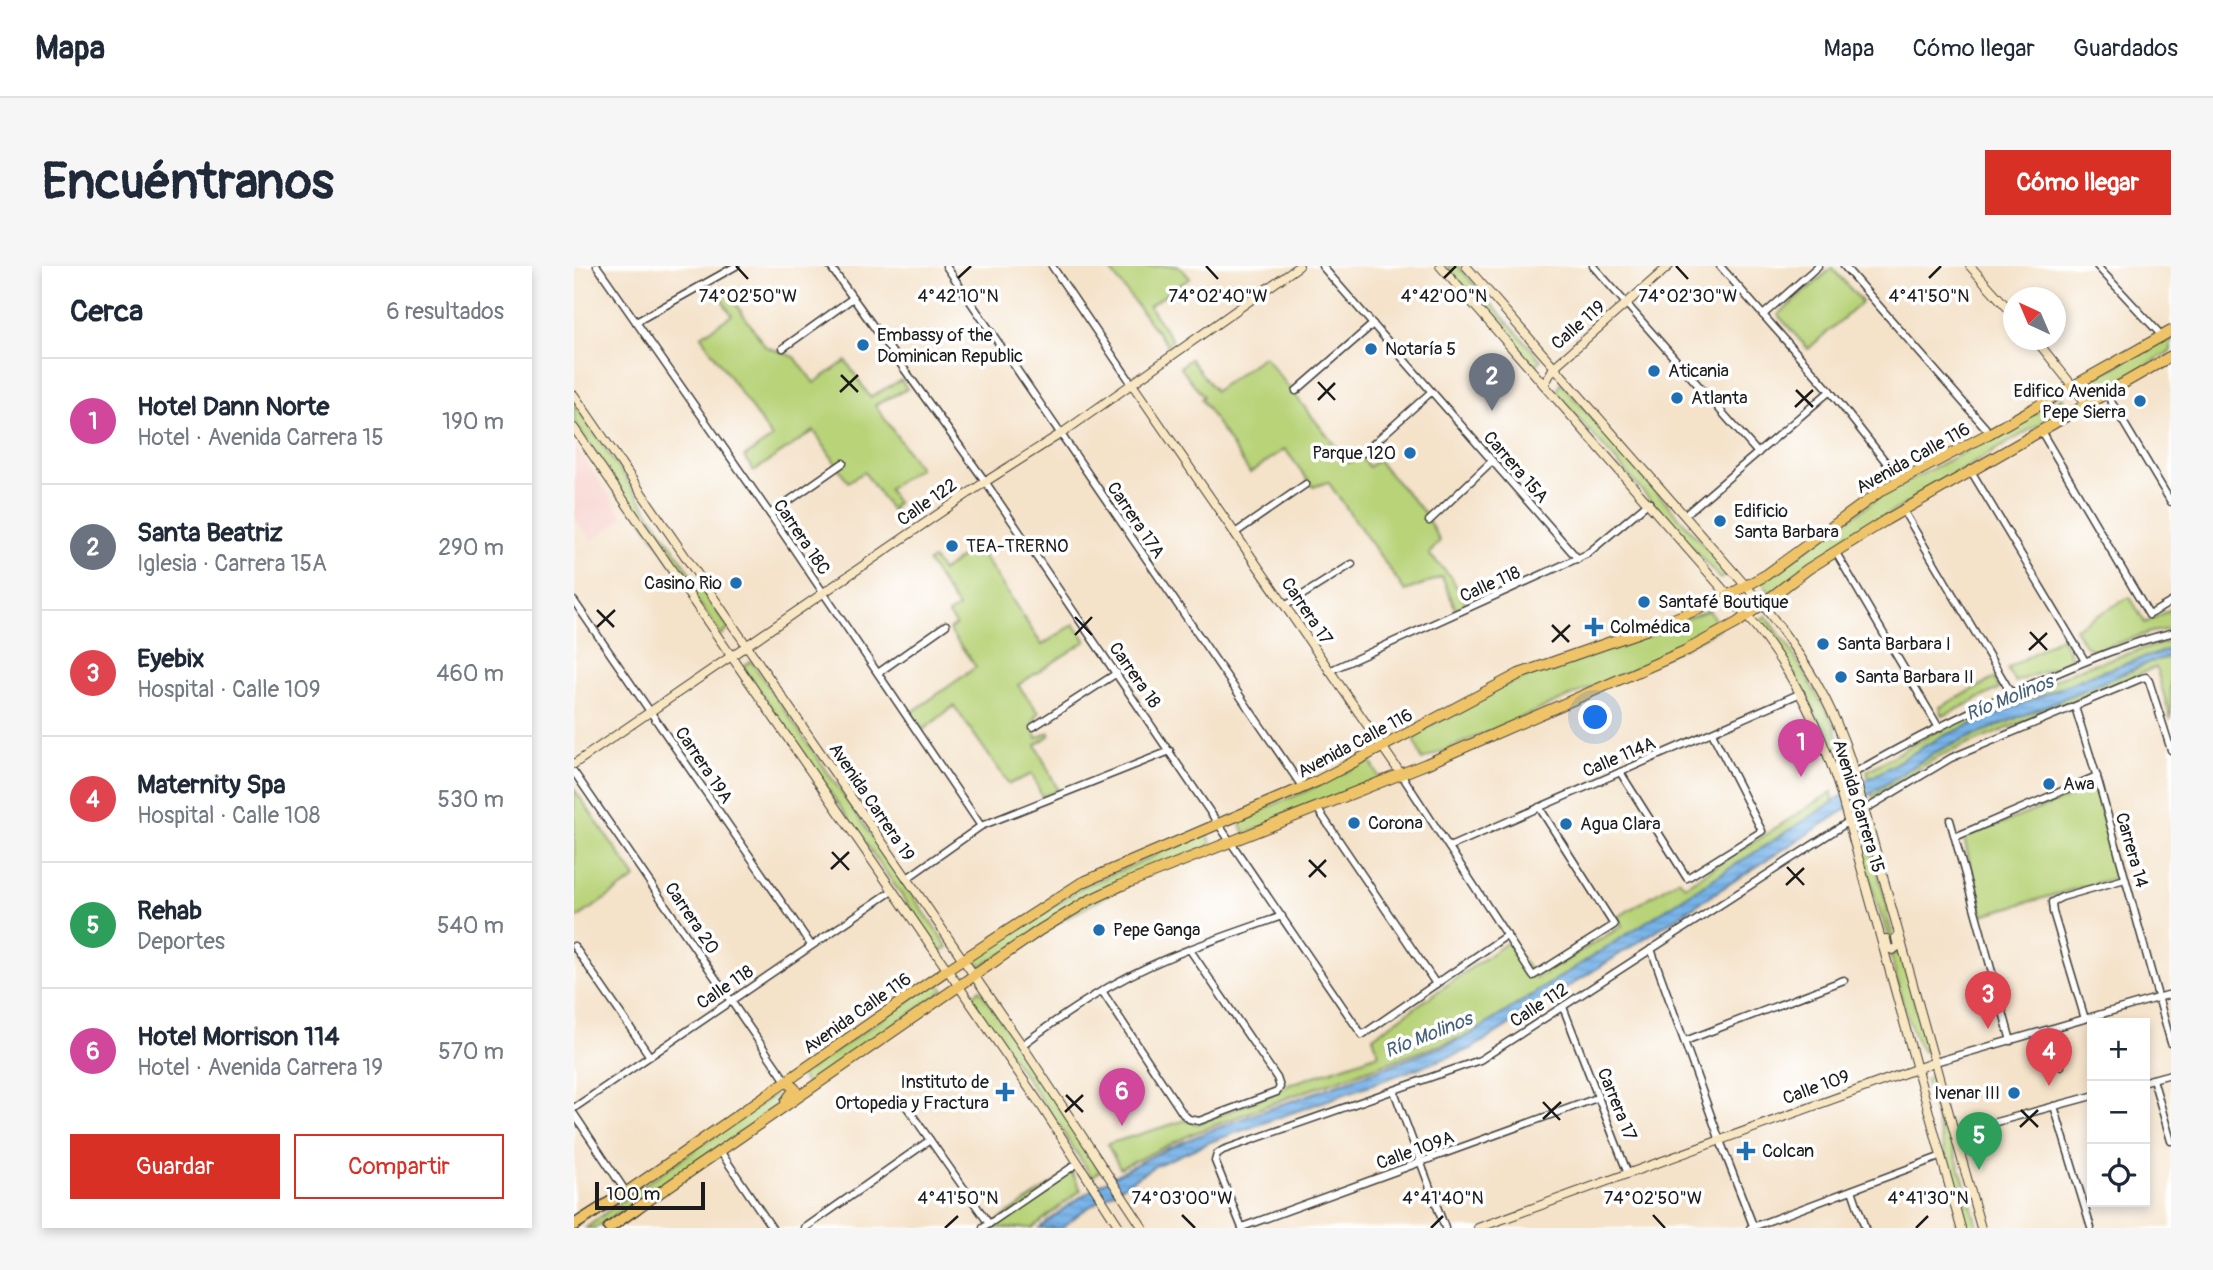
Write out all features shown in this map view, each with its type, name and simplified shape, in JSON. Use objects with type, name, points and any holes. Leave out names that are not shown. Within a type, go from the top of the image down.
[{"type":"highway","points":[[574,1225],[626,1192]]},
{"type":"highway","points":[[609,1228],[637,1208]]},
{"type":"main road","name":"Calle 122","points":[[574,764],[1132,384],[1298,266]]},
{"type":"main road","name":"Avenida Carrera 15","points":[[1440,266],[1746,616],[1778,655],[1801,693],[1819,729],[1839,788],[1961,1228]]},
{"type":"main road","name":"Avenida Carrera 15","points":[[1466,266],[1762,604],[1801,655],[1828,702],[1855,776],[1981,1228]]},
{"type":"main road","name":"Calle 119","points":[[1544,385],[1554,367],[1669,266]]},
{"type":"main road","points":[[1970,266],[2003,303]]},
{"type":"main road","name":"Avenida Calle 116","points":[[579,1228],[626,1192],[962,959],[1082,883],[1303,788],[1519,674],[1651,628],[1728,596],[1766,575],[1863,502],[2166,334]]},
{"type":"main road","points":[[2044,350],[2087,404]]},
{"type":"main road","name":"Avenida Calle 116","points":[[604,1228],[748,1132],[973,975],[1048,925],[1103,894],[1401,774],[1663,661],[1732,626],[1835,551],[1903,510],[2171,356]]},
{"type":"main road","name":"Carrera 17","points":[[1132,384],[1401,774]]},
{"type":"main road","name":"Avenida Carrera 19","points":[[574,395],[1022,1045],[1143,1228]]},
{"type":"main road","name":"Avenida Carrera 19","points":[[574,428],[958,986],[1120,1228]]},
{"type":"main road","points":[[1873,911],[1880,921],[1888,948],[1893,950],[1898,945],[1891,906]]},
{"type":"main road","name":"Calle 109","points":[[1478,1228],[1935,1062]]},
{"type":"main road","points":[[748,1132],[794,1092],[795,1088],[786,1081]]},
{"type":"street","name":"Carrera 18C","points":[[597,266],[770,514],[981,826]]},
{"type":"street","points":[[636,322],[736,266]]},
{"type":"street","name":"Carrera 18","points":[[830,266],[985,482],[1362,1035],[1436,984]]},
{"type":"street","name":"Carrera 17A","points":[[946,266],[1303,788]]},
{"type":"street","name":"Carrera 17","points":[[1052,266],[1132,384]]},
{"type":"street","name":"Carrera 15A","points":[[1322,266],[1578,559]]},
{"type":"street","points":[[1593,266],[1758,453]]},
{"type":"street","points":[[1720,266],[1830,391],[1900,480]]},
{"type":"street","points":[[1763,314],[1818,266]]},
{"type":"street","points":[[1844,266],[1990,433]]},
{"type":"street","points":[[2097,266],[2166,334]]},
{"type":"street","points":[[783,348],[853,298]]},
{"type":"street","points":[[1296,391],[1373,324]]},
{"type":"street","points":[[1685,515],[1830,391]]},
{"type":"street","points":[[1363,453],[1432,392]]},
{"type":"street","points":[[2106,393],[2171,502]]},
{"type":"street","points":[[2041,431],[2149,615],[2171,602]]},
{"type":"street","points":[[1429,521],[1492,461]]},
{"type":"street","points":[[770,514],[843,463]]},
{"type":"street","points":[[1971,471],[2085,661]]},
{"type":"street","points":[[1235,533],[1306,484]]},
{"type":"street","name":"Calle 118","points":[[1329,671],[1578,559],[1595,550],[1649,502]]},
{"type":"street","points":[[1903,510],[2011,693]]},
{"type":"street","points":[[1835,551],[1939,727]]},
{"type":"street","points":[[1284,606],[1352,564]]},
{"type":"street","name":"Carrera 19A","points":[[574,601],[811,945]]},
{"type":"street","points":[[878,673],[946,625]]},
{"type":"street","points":[[1855,776],[1939,727],[2011,693],[2085,661],[2171,633]]},
{"type":"street","points":[[1033,727],[1117,673]]},
{"type":"street","points":[[1863,806],[1951,758],[2146,677],[2150,681],[2171,750]]},
{"type":"street","name":"Calle 114A","points":[[1449,847],[1801,693]]},
{"type":"street","name":"Carrera 14","points":[[2075,706],[2171,1043]]},
{"type":"street","points":[[1620,772],[1687,878],[1762,831],[1712,733]]},
{"type":"street","points":[[906,879],[981,826],[1170,751]]},
{"type":"street","name":"Carrera 20","points":[[574,772],[786,1081]]},
{"type":"street","name":"Carrera 17","points":[[1401,774],[1533,976]]},
{"type":"street","points":[[1955,838],[2097,776]]},
{"type":"street","name":"Calle 112","points":[[1533,976],[1614,925],[1539,807]]},
{"type":"street","points":[[1317,808],[1436,984],[1507,935]]},
{"type":"street","points":[[1950,820],[2011,1041]]},
{"type":"street","name":"Calle 112","points":[[1242,1227],[1217,1168],[1217,1154],[1232,1145],[1480,1060],[1848,822]]},
{"type":"street","points":[[2085,1019],[2053,912],[2053,902],[2125,879]]},
{"type":"street","name":"Calle 118","points":[[574,1108],[892,891]]},
{"type":"street","points":[[1022,1045],[1102,991],[1137,972],[1282,916]]},
{"type":"street","points":[[574,946],[649,1055]]},
{"type":"street","points":[[1651,949],[1752,1228],[1942,1156]]},
{"type":"street","points":[[1102,991],[1183,1114],[1189,1119],[1199,1121],[1272,1094],[1280,1087],[1278,1078],[1190,950]]},
{"type":"street","points":[[1685,1041],[1844,980]]},
{"type":"street","name":"Calle 109","points":[[1935,1062],[2171,994]]},
{"type":"street","name":"Carrera 17","points":[[1563,1007],[1628,1174]]},
{"type":"street","points":[[2051,1029],[2061,1066]]},
{"type":"street","points":[[2148,1081],[2171,1074]]},
{"type":"street","points":[[2153,1079],[2171,1141]]},
{"type":"street","points":[[1394,1091],[1445,1228]]},
{"type":"street","points":[[1996,1122],[2087,1097]]},
{"type":"street","name":"Calle 109A","points":[[1242,1227],[1597,1098]]},
{"type":"street","points":[[904,1103],[986,1226],[1078,1163]]},
{"type":"street","points":[[2054,1106],[2091,1228]]},
{"type":"street","points":[[574,1114],[626,1192]]},
{"type":"street","points":[[805,1228],[930,1140]]},
{"type":"street","points":[[720,1151],[772,1228]]},
{"type":"street","points":[[1852,1190],[1866,1228]]},
{"type":"shaded area","points":[[574,445],[624,518],[591,541],[574,516]]},
{"type":"green space","points":[[1107,266],[1179,266],[1190,278],[1149,306],[1172,340],[1167,345]]},
{"type":"green space","points":[[1447,266],[1458,266],[1541,360],[1534,368]]},
{"type":"green space","points":[[1832,268],[1862,302],[1808,349],[1778,315]]},
{"type":"green space","points":[[724,287],[766,347],[795,357],[814,383],[846,361],[870,397],[901,380],[907,389],[875,405],[919,468],[888,489],[897,503],[892,507],[892,512],[864,472],[848,482],[814,431],[754,471],[744,457],[772,438],[701,336],[732,315],[716,292]]},
{"type":"green space","points":[[2171,335],[2171,351],[2100,392],[2093,380]]},
{"type":"green space","points":[[1264,356],[1349,463],[1361,456],[1369,467],[1377,460],[1423,511],[1440,541],[1429,554],[1451,577],[1467,605],[1456,610],[1442,577],[1405,591],[1328,482],[1313,487],[1285,449],[1250,473],[1201,399],[1203,396],[1180,367],[1190,359],[1215,391]]},
{"type":"green space","points":[[1561,383],[1728,573],[1720,579],[1556,393]]},
{"type":"green space","points":[[2063,397],[2068,407],[1842,542],[1770,593],[1762,582],[1882,495]]},
{"type":"green space","points":[[574,403],[729,629],[721,635],[574,421]]},
{"type":"green space","points":[[980,544],[978,548],[1042,645],[1074,624],[1086,641],[1018,685],[1039,713],[1034,725],[1037,738],[1049,732],[1050,735],[1036,745],[1058,790],[1042,797],[1032,774],[1009,784],[954,706],[923,730],[911,713],[976,667],[949,630],[956,624],[948,614],[958,608],[928,562],[933,559],[942,571]]},
{"type":"green space","points":[[2130,597],[2145,623],[2171,609],[2171,629],[2151,632],[2099,649],[2086,647],[2075,628]]},
{"type":"green space","points":[[1709,610],[1720,628],[1683,648],[1422,760],[1413,736],[1497,688]]},
{"type":"green space","points":[[1766,616],[1789,647],[1834,724],[1855,789],[1846,795],[1811,704],[1787,662],[1758,622]]},
{"type":"green space","points":[[2061,637],[2071,657],[2064,664],[2015,682],[2007,669]]},
{"type":"green space","points":[[2171,641],[2171,649],[2091,675],[1939,738],[1869,779],[1867,771],[1935,732],[2086,666]]},
{"type":"green space","points":[[2171,657],[2171,720],[2156,667],[1940,756],[1873,797],[1871,793],[1940,750],[2156,660]]},
{"type":"green space","points":[[751,661],[948,947],[941,952],[743,667]]},
{"type":"green space","points":[[1995,678],[1999,689],[1943,716],[1940,707]]},
{"type":"green space","points":[[1370,760],[1380,779],[1245,834],[1239,819]]},
{"type":"green space","points":[[2095,787],[2118,877],[1982,915],[1964,838]]},
{"type":"green space","points":[[574,789],[636,878],[574,920]]},
{"type":"green space","points":[[1832,792],[1833,804],[1471,1034],[1192,1134],[1120,1168],[1107,1144],[1186,1120],[1197,1124],[1275,1093],[1288,1085],[1379,1054],[1373,1037],[1508,942],[1536,978],[1622,926],[1618,917],[1679,879],[1685,886]]},
{"type":"green space","points":[[1857,802],[1887,904],[1894,940],[1891,942],[1878,907],[1850,808]]},
{"type":"green space","points":[[1207,832],[1212,845],[1164,864],[981,966],[975,957],[1083,887]]},
{"type":"green space","points":[[1901,951],[1927,1048],[1924,1052],[1908,1020],[1890,954]]},
{"type":"green space","points":[[938,980],[944,990],[808,1086],[800,1076]]},
{"type":"green space","points":[[980,990],[1100,1171],[1092,1177],[970,997]]},
{"type":"green space","points":[[1930,1076],[1978,1228],[1966,1228],[1925,1080]]},
{"type":"green space","points":[[779,1095],[782,1100],[752,1125],[595,1228],[586,1228],[632,1193],[773,1096]]},
{"type":"green space","points":[[1071,1171],[1081,1190],[1032,1228],[987,1228]]},
{"type":"water","points":[[2171,649],[2171,657],[2156,660],[1939,750],[1471,1049],[1210,1142],[1155,1166],[1080,1213],[1062,1228],[1039,1228],[1098,1185],[1159,1153],[1223,1126],[1471,1034],[1869,779],[1939,738],[2091,675]]},
{"type":"place","name":"Embassy of the Dominican Republic","points":[[863,345]]},
{"type":"place","name":"Notaría 5","points":[[1371,349]]},
{"type":"place","name":"Aticania","points":[[1654,371]]},
{"type":"place","name":"Atlanta","points":[[1677,398]]},
{"type":"place","name":"Edifico Avenida Pepe Sierra","points":[[2140,401]]},
{"type":"place","name":"Santa Beatriz","points":[[1492,411]]},
{"type":"place","name":"Parque 120","points":[[1410,453]]},
{"type":"place","name":"Edificio Santa Barbara","points":[[1720,521]]},
{"type":"place","name":"TEA-TRERNO","points":[[952,546]]},
{"type":"place","name":"Casino Rio","points":[[736,583]]},
{"type":"place","name":"Santafé Boutique","points":[[1644,602]]},
{"type":"place","name":"Colmédica","points":[[1594,627]]},
{"type":"place","name":"Santa Barbara I","points":[[1823,644]]},
{"type":"place","name":"Santa Barbara II","points":[[1841,677]]},
{"type":"place","name":"Hotel Dann Norte","points":[[1801,777]]},
{"type":"place","name":"Awa","points":[[2049,784]]},
{"type":"place","name":"Corona","points":[[1354,823]]},
{"type":"place","name":"Agua Clara","points":[[1566,824]]},
{"type":"place","name":"Pepe Ganga","points":[[1099,930]]},
{"type":"place","name":"Eyebix","points":[[1988,1029]]},
{"type":"place","name":"Maternity Spa","points":[[2049,1086]]},
{"type":"place","name":"Instituto de Ortopedia y Fractura","points":[[1005,1092]]},
{"type":"place","name":"Ivenar III","points":[[2014,1093]]},
{"type":"place","name":"Hotel Morrison 114","points":[[1122,1126]]},
{"type":"place","name":"Colcan","points":[[1746,1151]]},
{"type":"place","name":"Rehab","points":[[1979,1170]]},
{"type":"water label","name":"Río Molinos","points":[[2009,697]]},
{"type":"water label","name":"Río Molinos","points":[[1428,1034]]}]
